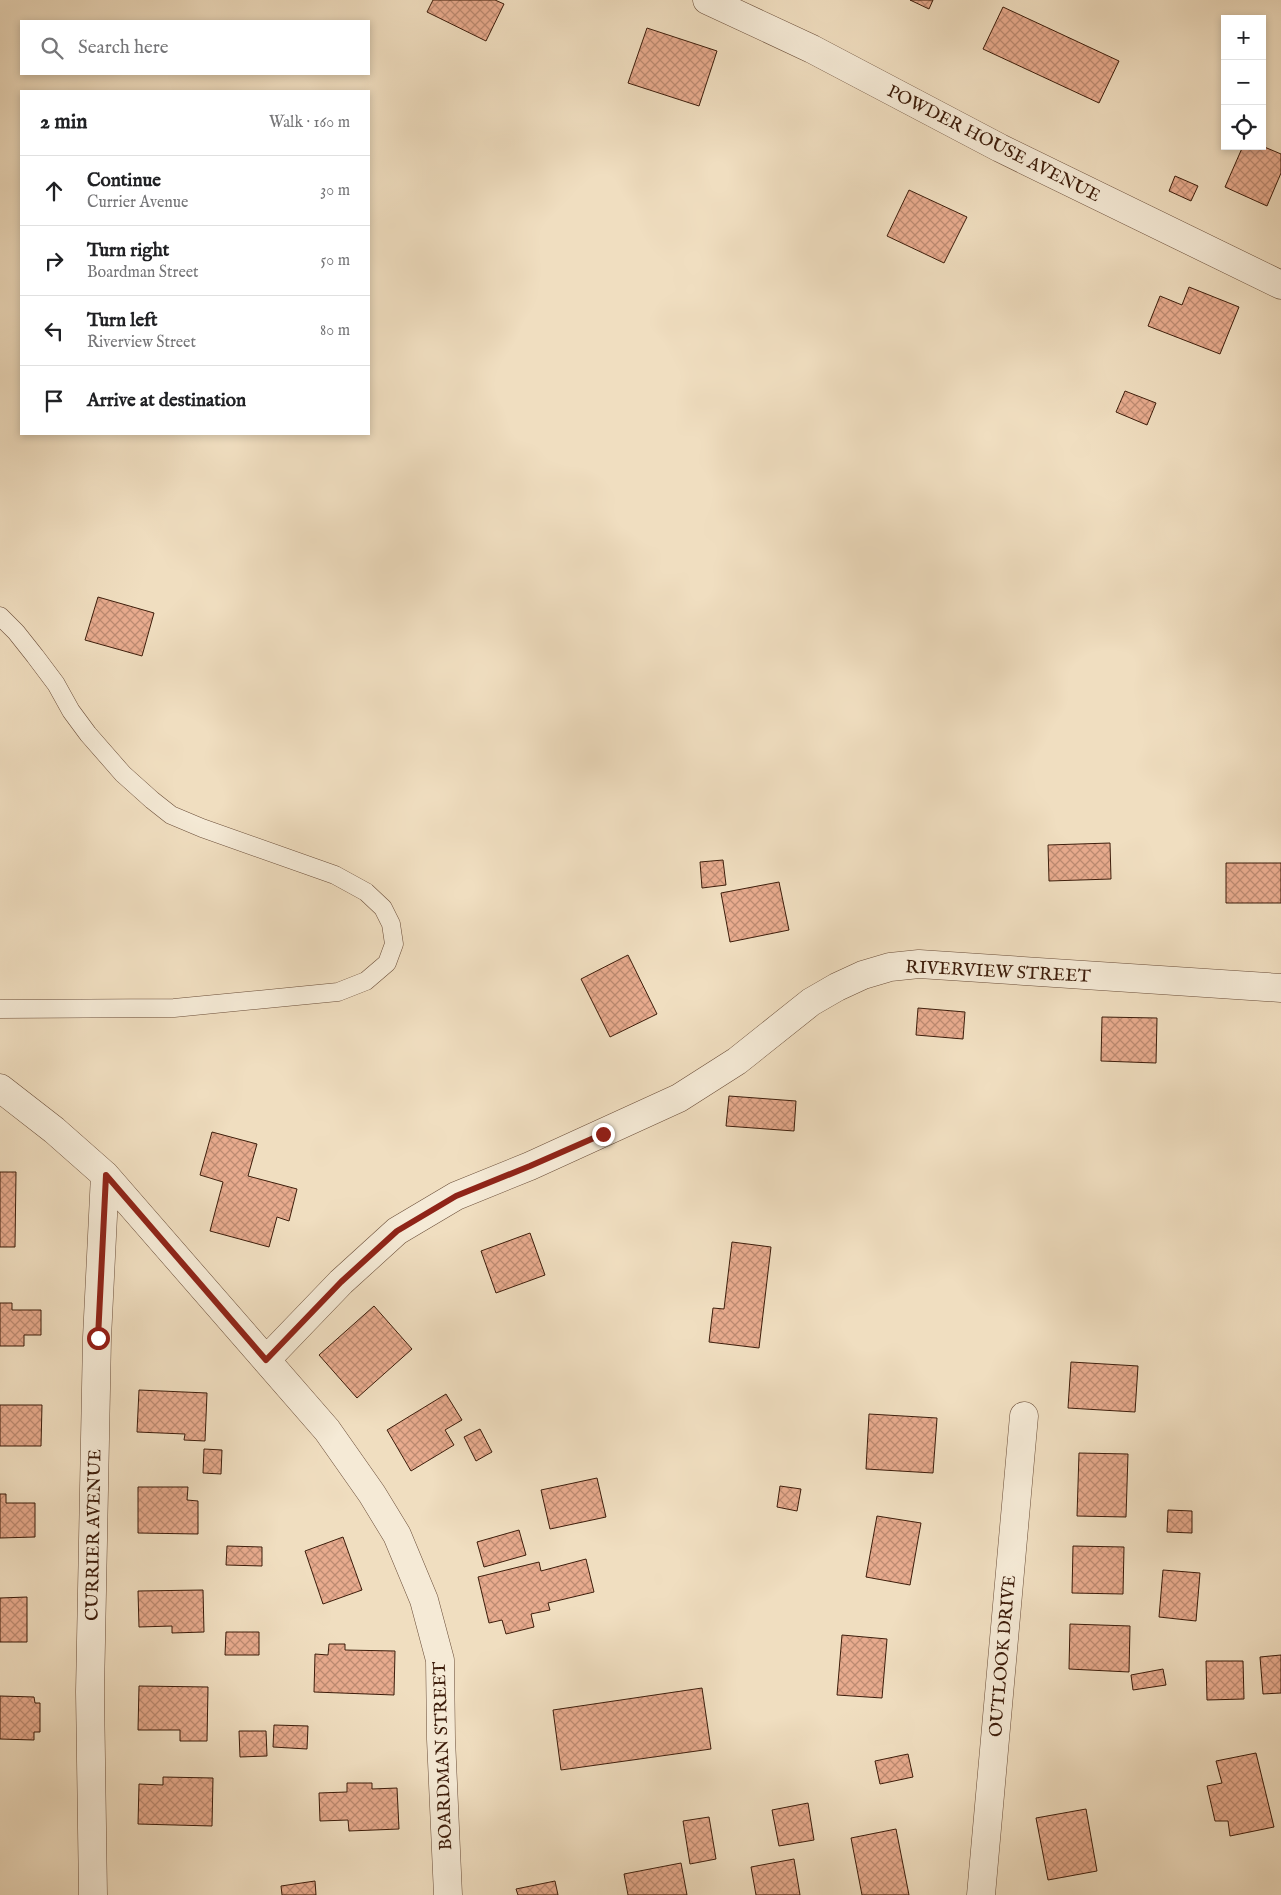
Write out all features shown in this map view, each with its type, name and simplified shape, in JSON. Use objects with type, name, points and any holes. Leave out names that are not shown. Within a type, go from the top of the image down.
[{"type":"street","name":"POWDER HOUSE AVENUE","points":[[707,0],[812,49],[1000,148],[1281,285]]},
{"type":"street","name":"RIVERVIEW STREET","points":[[266,1360],[341,1282],[397,1231],[456,1196],[530,1166],[679,1098],[737,1061],[811,1002],[837,987],[864,975],[890,967],[919,964],[1281,988]]},
{"type":"street","name":"BOARDMAN STREET","points":[[0,1088],[54,1130],[106,1175],[327,1430],[372,1494],[397,1535],[424,1600],[440,1660],[441,1739],[448,1895]]},
{"type":"street","name":"CURRIER AVENUE","points":[[93,1895],[90,1692],[98,1338],[106,1175]]},
{"type":"street","name":"OUTLOOK DRIVE","points":[[981,1895],[1024,1416]]},
{"type":"lane","points":[[0,616],[16,632],[56,684],[88,734],[123,774],[152,800],[171,815],[336,876],[366,892],[383,908],[391,924],[394,944],[387,963],[366,981],[338,992],[174,1008],[0,1009]]},
{"type":"building","points":[[433,0],[495,0],[504,4],[486,41],[427,12]]},
{"type":"building","points":[[910,0],[933,0],[929,9]]},
{"type":"building","points":[[1003,7],[1119,61],[1099,103],[983,49]]},
{"type":"building","points":[[647,28],[717,51],[699,106],[628,83]]},
{"type":"building","points":[[1266,148],[1281,154],[1281,173],[1267,206],[1225,187],[1241,150],[1266,150]]},
{"type":"building","points":[[1175,176],[1198,186],[1191,201],[1169,191]]},
{"type":"building","points":[[909,190],[967,217],[944,263],[887,236]]},
{"type":"building","points":[[1189,287],[1239,307],[1220,354],[1148,326],[1160,296],[1182,305]]},
{"type":"building","points":[[1125,391],[1156,403],[1147,425],[1116,412]]},
{"type":"building","points":[[98,597],[154,613],[142,656],[85,640]]},
{"type":"building","points":[[1110,843],[1111,879],[1049,881],[1048,845]]},
{"type":"building","points":[[723,860],[726,885],[702,888],[700,862]]},
{"type":"building","points":[[1226,863],[1281,863],[1281,903],[1226,903]]},
{"type":"building","points":[[779,882],[789,930],[730,942],[721,893]]},
{"type":"building","points":[[628,955],[657,1014],[610,1037],[581,979]]},
{"type":"building","points":[[918,1008],[965,1012],[963,1039],[916,1035]]},
{"type":"building","points":[[1102,1017],[1157,1018],[1156,1063],[1101,1061]]},
{"type":"building","points":[[729,1096],[796,1101],[794,1131],[726,1126]]},
{"type":"building","points":[[212,1132],[257,1144],[248,1176],[297,1189],[289,1221],[277,1217],[269,1247],[210,1231],[223,1182],[200,1175]]},
{"type":"building","points":[[0,1172],[16,1172],[15,1247],[0,1247]]},
{"type":"building","points":[[530,1233],[545,1275],[496,1293],[481,1251]]},
{"type":"building","points":[[732,1242],[771,1247],[759,1348],[709,1342],[713,1308],[724,1309]]},
{"type":"building","points":[[0,1303],[12,1303],[12,1310],[41,1310],[41,1335],[24,1335],[24,1346],[0,1346]]},
{"type":"building","points":[[374,1306],[412,1349],[357,1398],[319,1355]]},
{"type":"building","points":[[1071,1362],[1138,1366],[1135,1412],[1068,1408]]},
{"type":"building","points":[[139,1390],[207,1393],[205,1441],[184,1440],[185,1434],[137,1432]]},
{"type":"building","points":[[446,1394],[462,1420],[445,1430],[454,1445],[411,1471],[387,1430]]},
{"type":"building","points":[[0,1405],[42,1405],[41,1446],[0,1446]]},
{"type":"building","points":[[869,1414],[937,1418],[933,1473],[866,1469]]},
{"type":"building","points":[[480,1429],[492,1452],[476,1461],[464,1437]]},
{"type":"building","points":[[204,1449],[222,1450],[221,1474],[203,1473]]},
{"type":"building","points":[[1079,1453],[1128,1454],[1126,1517],[1077,1516]]},
{"type":"building","points":[[597,1478],[606,1517],[550,1529],[541,1490]]},
{"type":"building","points":[[780,1486],[801,1489],[797,1511],[777,1507]]},
{"type":"building","points":[[138,1487],[188,1487],[187,1500],[198,1501],[198,1534],[138,1533]]},
{"type":"building","points":[[0,1494],[6,1494],[6,1503],[35,1503],[35,1537],[0,1538]]},
{"type":"building","points":[[1168,1510],[1192,1511],[1192,1533],[1167,1532]]},
{"type":"building","points":[[877,1516],[921,1523],[910,1585],[866,1577]]},
{"type":"building","points":[[519,1530],[526,1555],[484,1567],[477,1542]]},
{"type":"building","points":[[343,1537],[362,1590],[323,1604],[305,1551]]},
{"type":"building","points":[[227,1546],[262,1547],[262,1566],[226,1565]]},
{"type":"building","points":[[1073,1546],[1124,1547],[1123,1594],[1072,1593]]},
{"type":"building","points":[[586,1559],[594,1592],[548,1603],[550,1610],[531,1614],[534,1627],[506,1634],[502,1620],[489,1623],[478,1577],[539,1562],[541,1571]]},
{"type":"building","points":[[1163,1570],[1200,1573],[1196,1621],[1159,1617]]},
{"type":"building","points":[[203,1590],[204,1632],[172,1633],[172,1626],[139,1627],[138,1591]]},
{"type":"building","points":[[27,1597],[27,1642],[0,1642],[0,1598]]},
{"type":"building","points":[[1070,1624],[1130,1626],[1129,1672],[1069,1669]]},
{"type":"building","points":[[226,1632],[259,1632],[259,1655],[225,1655]]},
{"type":"building","points":[[842,1635],[887,1639],[882,1698],[837,1695]]},
{"type":"building","points":[[329,1644],[345,1644],[345,1650],[395,1651],[394,1695],[314,1692],[315,1654],[328,1655]]},
{"type":"building","points":[[1281,1655],[1281,1693],[1263,1694],[1260,1657]]},
{"type":"building","points":[[1206,1661],[1243,1661],[1244,1699],[1207,1700]]},
{"type":"building","points":[[1163,1669],[1166,1685],[1133,1690],[1131,1675]]},
{"type":"building","points":[[139,1686],[208,1687],[207,1741],[180,1741],[180,1730],[138,1730]]},
{"type":"building","points":[[702,1688],[711,1749],[561,1770],[553,1710]]},
{"type":"building","points":[[0,1696],[34,1697],[35,1703],[40,1703],[40,1732],[34,1732],[34,1740],[0,1739]]},
{"type":"building","points":[[274,1725],[308,1726],[307,1749],[273,1747]]},
{"type":"building","points":[[239,1731],[266,1731],[267,1756],[240,1757]]},
{"type":"building","points":[[1256,1753],[1274,1827],[1230,1836],[1228,1821],[1215,1821],[1207,1786],[1222,1783],[1216,1761]]},
{"type":"building","points":[[908,1754],[913,1777],[880,1784],[875,1761]]},
{"type":"building","points":[[163,1777],[213,1778],[212,1826],[138,1824],[139,1784],[163,1785]]},
{"type":"building","points":[[347,1783],[372,1783],[372,1789],[397,1788],[399,1829],[349,1831],[348,1820],[320,1821],[319,1793],[347,1792]]},
{"type":"building","points":[[808,1803],[814,1840],[779,1846],[772,1810]]},
{"type":"building","points":[[1086,1809],[1097,1871],[1048,1880],[1036,1818]]},
{"type":"building","points":[[709,1817],[716,1859],[690,1864],[683,1821]]},
{"type":"building","points":[[896,1829],[909,1895],[862,1895],[851,1838]]},
{"type":"building","points":[[794,1859],[800,1895],[756,1895],[751,1867]]},
{"type":"building","points":[[681,1863],[687,1895],[628,1895],[624,1874]]},
{"type":"building","points":[[315,1881],[316,1895],[282,1895],[281,1886]]},
{"type":"building","points":[[555,1881],[558,1895],[518,1895],[516,1889]]},
{"type":"route","points":[[98,1338],[106,1175],[266,1360],[341,1282],[397,1231],[456,1196],[603,1134]]}]
